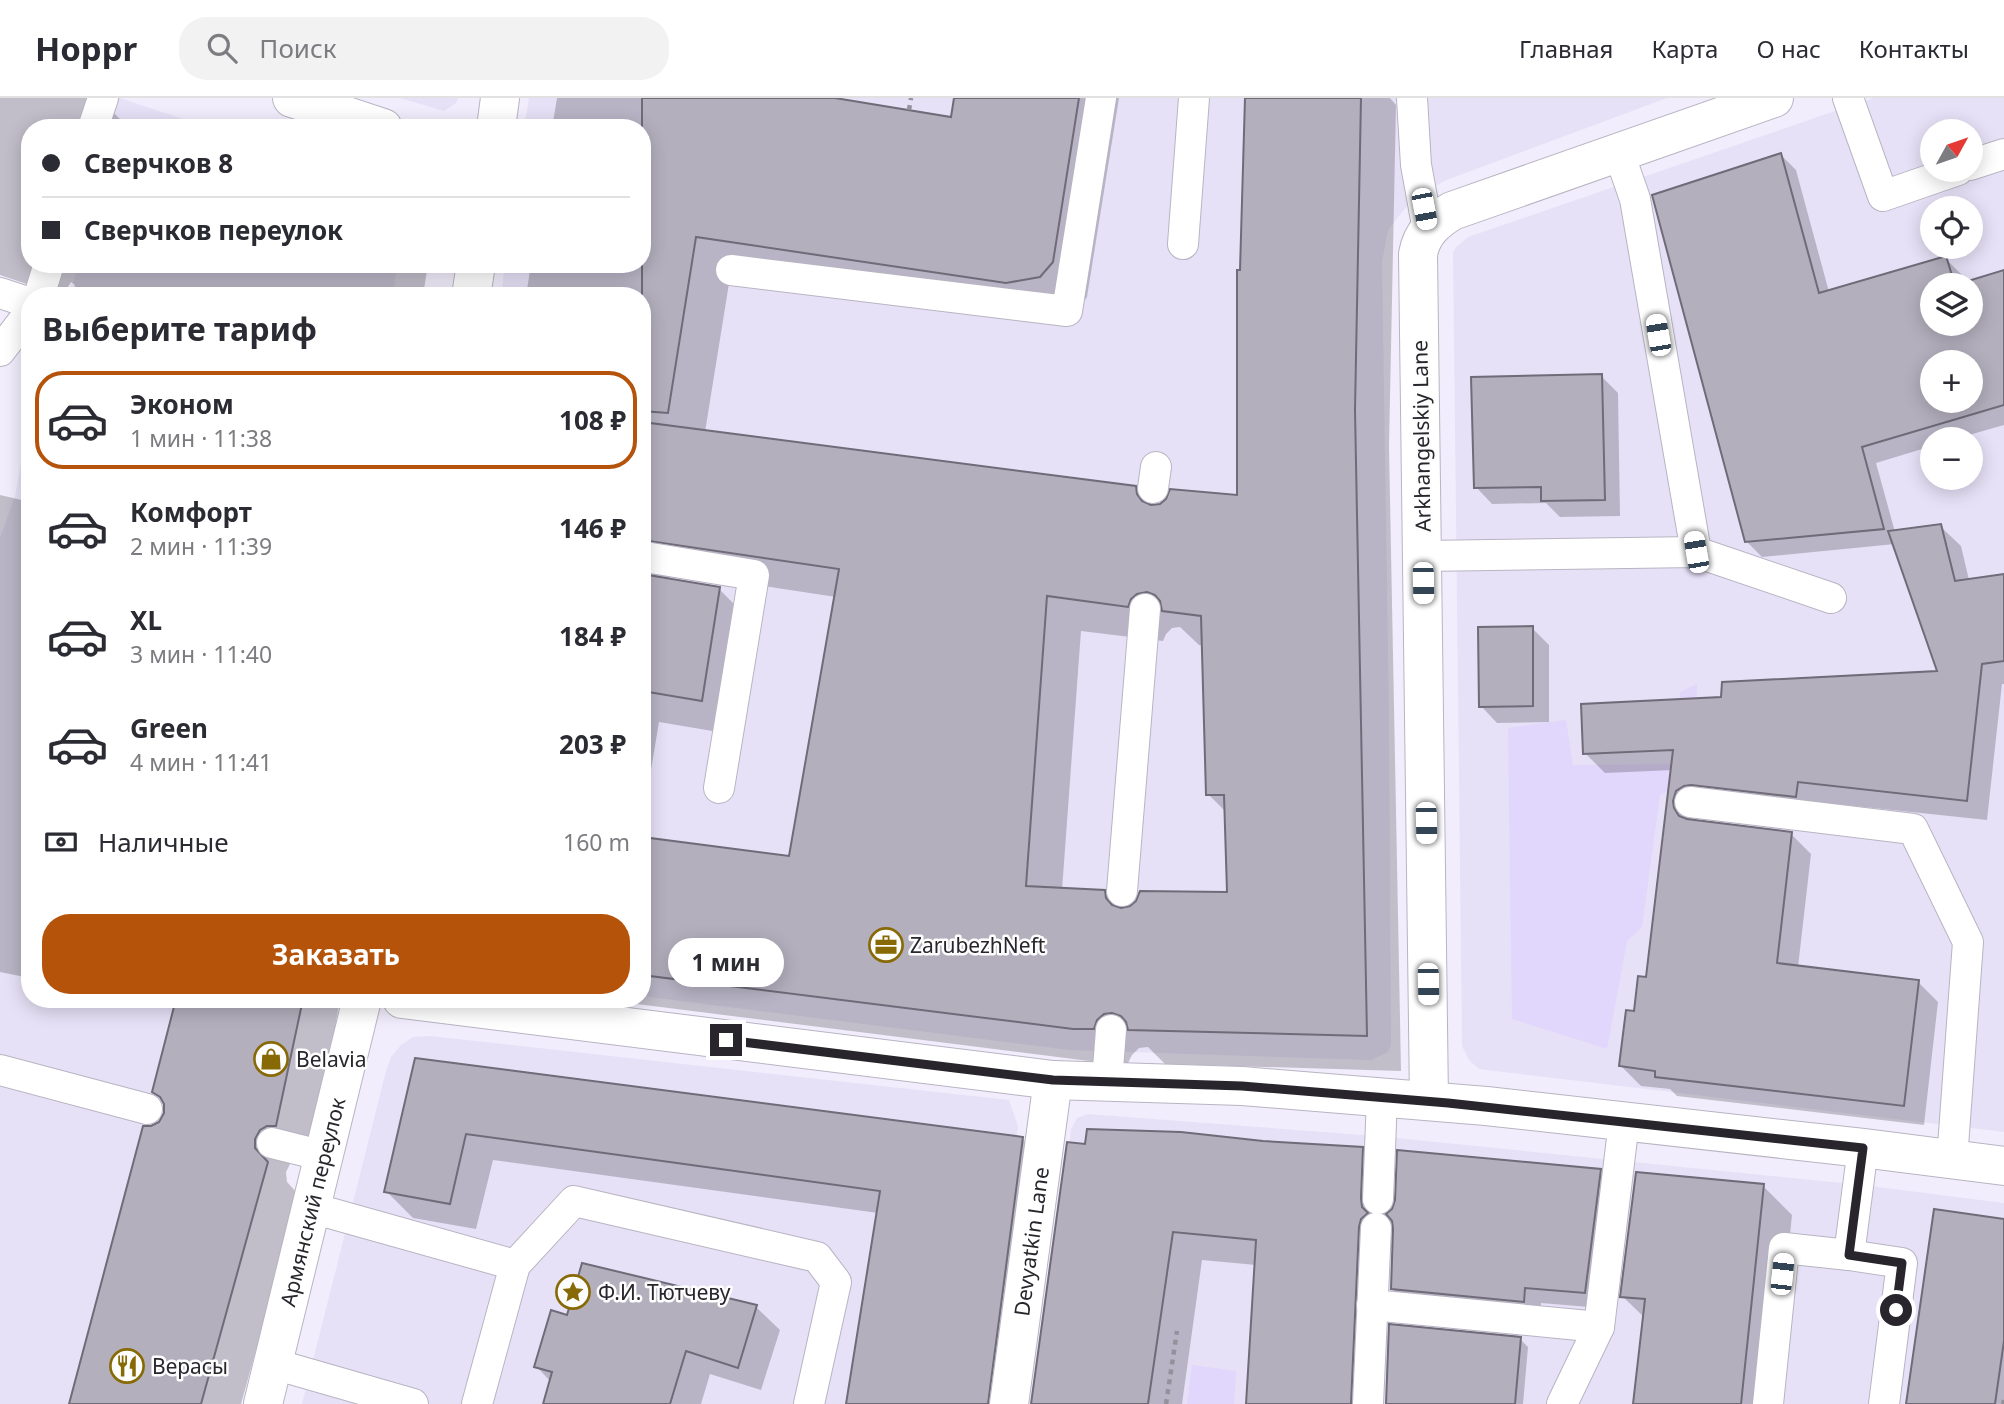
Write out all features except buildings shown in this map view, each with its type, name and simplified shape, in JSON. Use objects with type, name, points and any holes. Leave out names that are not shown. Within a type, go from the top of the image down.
[{"type":"street","points":[[292,98],[356,119]]},
{"type":"street","points":[[497,119],[500,98]]},
{"type":"street","points":[[1428,230],[1452,211],[1774,98]]},
{"type":"street","name":"Arkhangelskiy Lane","points":[[1428,230],[1421,239],[1418,254],[1429,1101]]},
{"type":"street","name":"Армянский переулок","points":[[263,1404],[360,1008]]},
{"type":"street","points":[[474,1008],[1053,1080],[1242,1086],[1429,1101],[2004,1166]]},
{"type":"street","name":"Devyatkin Lane","points":[[1009,1404],[1053,1080]]},
{"type":"lane","points":[[96,119],[103,98]]},
{"type":"lane","points":[[731,270],[1067,311],[1101,98]]},
{"type":"lane","points":[[1183,244],[1195,98]]},
{"type":"lane","points":[[1412,98],[1416,165],[1428,230]]},
{"type":"lane","points":[[1848,98],[1882,196],[1923,182]]},
{"type":"lane","points":[[1619,153],[1635,200],[1696,552]]},
{"type":"lane","points":[[1983,161],[2004,154]]},
{"type":"lane","points":[[0,293],[21,300]]},
{"type":"lane","points":[[0,351],[21,324]]},
{"type":"lane","points":[[1422,556],[1696,552],[1831,598]]},
{"type":"lane","points":[[651,559],[754,575],[719,788]]},
{"type":"lane","points":[[1122,891],[1145,609]]},
{"type":"lane","points":[[1690,802],[1913,829],[1968,942],[1952,1160]]},
{"type":"lane","points":[[1107,1082],[1111,1030]]},
{"type":"lane","points":[[0,1070],[147,1109]]},
{"type":"lane","points":[[1378,1199],[1382,1097]]},
{"type":"lane","points":[[1562,1404],[1599,1327],[1624,1122]]},
{"type":"lane","points":[[272,1143],[324,1156]]},
{"type":"lane","points":[[1849,1255],[1863,1148]]},
{"type":"lane","points":[[477,1404],[515,1265],[574,1201],[817,1256],[836,1282],[809,1404]]},
{"type":"lane","points":[[312,1208],[515,1265]]},
{"type":"lane","points":[[1368,1404],[1376,1228]]},
{"type":"lane","points":[[1768,1404],[1784,1248],[1902,1263],[1884,1404]]},
{"type":"lane","points":[[1372,1305],[1599,1327]]},
{"type":"lane","points":[[274,1364],[413,1404]]},
{"type":"path","points":[[909,110],[911,98]]},
{"type":"path","points":[[1166,1404],[1177,1331]]},
{"type":"shaded area","points":[[113,98],[120,98],[183,119],[108,119]]},
{"type":"shaded area","points":[[400,98],[458,98],[456,103],[444,111]]},
{"type":"shaded area","points":[[529,98],[1667,98],[1444,181],[1411,201],[1388,230],[1382,262],[1389,717],[1391,1044],[1388,1052],[1371,1060],[1070,1050],[651,997],[651,287],[502,287],[504,273],[651,273],[651,119],[526,119]]},
{"type":"shaded area","points":[[1873,98],[2004,98],[2004,1132],[1479,1069],[1469,1060],[1462,1046],[1453,253],[1468,237]]},
{"type":"shaded area","points":[[75,273],[396,273],[394,287],[73,287]]},
{"type":"shaded area","points":[[21,463],[21,1008],[301,1008],[268,1162],[201,1404],[0,1404],[0,538],[15,496]]},
{"type":"shaded area","points":[[1697,684],[1695,775],[1660,795],[1642,927],[1627,941],[1607,1049],[1512,1019],[1508,728],[1566,720],[1573,765],[1676,764],[1680,692]]},
{"type":"shaded area","points":[[430,1036],[1009,1100],[1018,1126],[982,1404],[302,1404],[386,1071],[391,1057],[401,1045],[413,1037]]},
{"type":"shaded area","points":[[1088,1114],[1376,1136],[1862,1185],[2004,1203],[2004,1404],[1033,1404],[1071,1129],[1077,1118]]},
{"type":"shaded area","points":[[1192,1365],[1236,1371],[1234,1404],[1187,1404]]},
{"type":"place","name":"ZarubezhNeft","points":[[886,945]]},
{"type":"place","name":"Belavia","points":[[271,1059]]},
{"type":"place","name":"Ф.И. Тютчеву","points":[[573,1292]]},
{"type":"place","name":"Верасы","points":[[127,1366]]},
{"type":"route","points":[[726,1040],[1053,1080],[1242,1086],[1486,1106],[1863,1148],[1849,1255],[1902,1263],[1896,1310]]}]
